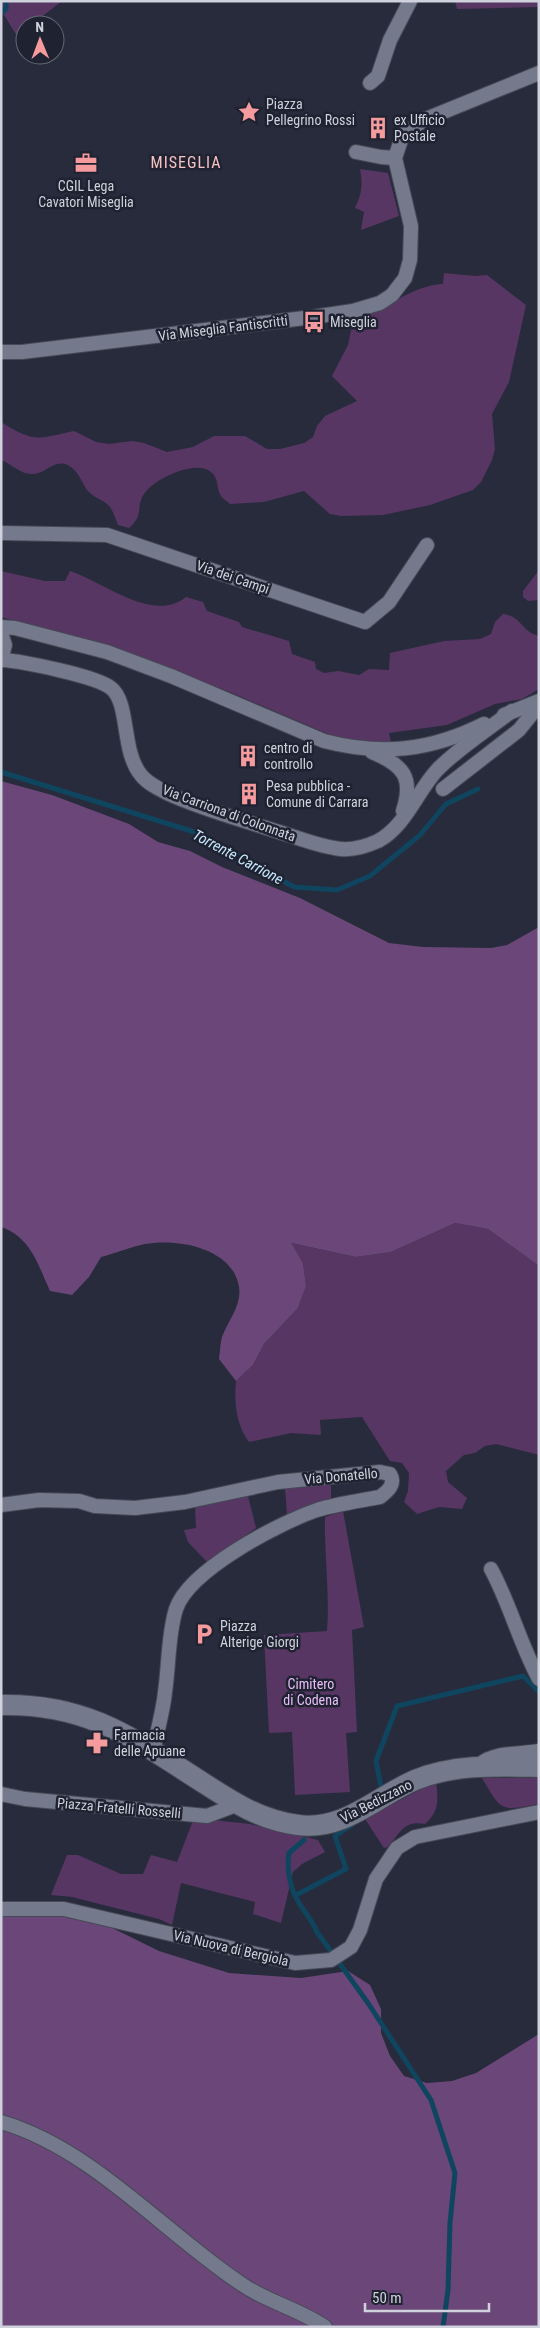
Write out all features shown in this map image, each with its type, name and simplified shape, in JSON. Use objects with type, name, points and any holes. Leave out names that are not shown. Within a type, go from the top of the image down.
[{"type":"street","points":[[370,83],[378,76],[390,40],[410,1]]},
{"type":"street","points":[[353,147],[381,157],[396,154],[403,134],[426,119],[539,73]]},
{"type":"street","name":"Via Miseglia Fantiscritti","points":[[1,352],[22,352],[225,328],[353,311],[380,303],[392,295],[405,278],[410,260],[411,226],[396,154]]},
{"type":"street","name":"Via dei Campi","points":[[1,533],[107,534],[365,622],[389,602],[427,545]]},
{"type":"street","name":"Via Carriona di Colonnata","points":[[1,627],[15,628],[106,652],[171,676],[324,741],[368,750],[391,760],[402,771],[408,783],[408,797],[400,821]]},
{"type":"street","name":"Via Carriona di Colonnata","points":[[1,634],[5,645],[1,660],[31,663],[99,682],[111,688],[119,698],[124,729],[135,767],[142,776],[170,794],[304,840],[341,849],[356,848],[378,841],[389,833],[437,770],[512,711]]},
{"type":"street","name":"Via Carriona di Colonnata","points":[[368,750],[432,744],[464,735],[512,711],[539,701]]},
{"type":"street","points":[[444,789],[519,730],[539,705]]},
{"type":"street","name":"Via Donatello","points":[[1,1505],[39,1500],[79,1501],[95,1506],[135,1508],[186,1502],[278,1482],[380,1472],[390,1474],[393,1479],[392,1485],[380,1497],[318,1510],[284,1523],[212,1567],[185,1591],[176,1608],[172,1626],[165,1695],[153,1751]]},
{"type":"street","points":[[491,1569],[501,1588],[528,1659],[539,1679]]},
{"type":"street","name":"Via Bedizzano","points":[[1,1705],[21,1704],[73,1712],[92,1718],[123,1733],[153,1751],[236,1805],[276,1822],[300,1825],[323,1825],[350,1817],[416,1780],[440,1772],[476,1767],[539,1767]]},
{"type":"street","points":[[476,1767],[489,1758],[504,1754],[539,1751]]},
{"type":"street","name":"Piazza Fratelli Rosselli","points":[[1,1794],[25,1799],[207,1816],[236,1805]]},
{"type":"street","name":"Via Nuova di Bergiola","points":[[1,1909],[64,1909],[295,1963],[320,1963],[338,1957],[351,1947],[360,1930],[376,1879],[397,1848],[415,1837],[539,1812]]},
{"type":"street","points":[[1,2122],[68,2151],[245,2286],[306,2314],[325,2327]]},
{"type":"green space","points":[[1,1],[62,1],[44,15],[15,15],[15,33],[1,10]]},
{"type":"green space","points":[[455,1],[539,1],[539,7],[457,9]]},
{"type":"green space","points":[[360,169],[388,173],[399,216],[361,230],[364,212],[355,208],[361,189]]},
{"type":"green space","points":[[444,273],[475,276],[487,275],[526,305],[509,382],[492,414],[495,449],[492,460],[481,482],[473,490],[430,505],[383,515],[341,516],[330,514],[304,491],[264,502],[230,504],[221,496],[214,474],[204,469],[185,469],[165,477],[149,488],[141,499],[137,519],[129,528],[118,525],[109,506],[90,493],[76,472],[69,466],[56,464],[41,472],[29,474],[1,460],[1,422],[29,436],[44,437],[74,431],[96,442],[109,444],[132,441],[144,443],[167,452],[193,447],[214,436],[245,436],[267,449],[280,449],[304,443],[313,437],[317,426],[325,416],[357,401],[332,376],[348,345],[354,316],[378,309],[431,285],[443,284]]},
{"type":"green space","points":[[539,570],[539,600],[528,601],[523,597],[523,591]]},
{"type":"green space","points":[[1,571],[45,581],[65,581],[70,571],[128,598],[158,606],[173,604],[186,597],[203,602],[207,611],[239,622],[242,627],[289,641],[292,654],[315,662],[316,669],[324,673],[338,671],[359,675],[369,669],[389,670],[390,653],[444,641],[480,639],[491,634],[495,622],[503,614],[515,618],[533,634],[539,636],[539,689],[522,699],[495,704],[447,725],[389,733],[391,742],[359,742],[335,737],[237,695],[140,657],[1,617]]},
{"type":"green space","points":[[455,1223],[488,1229],[539,1266],[539,1455],[496,1444],[485,1446],[475,1453],[464,1455],[446,1471],[448,1482],[467,1498],[462,1509],[439,1507],[417,1514],[404,1502],[408,1491],[409,1473],[402,1463],[390,1461],[362,1417],[320,1420],[321,1435],[291,1433],[249,1442],[241,1428],[237,1413],[236,1381],[253,1365],[264,1344],[298,1308],[306,1286],[303,1263],[290,1243],[356,1257],[391,1252]]},
{"type":"green space","points":[[331,1482],[331,1499],[287,1514],[285,1489]]},
{"type":"green space","points":[[248,1496],[256,1528],[207,1562],[188,1542],[184,1530],[196,1528],[195,1507]]},
{"type":"green space","name":"Cimitero di Codena","points":[[343,1511],[364,1627],[352,1630],[357,1732],[346,1733],[350,1792],[295,1795],[292,1732],[269,1733],[264,1635],[327,1631],[328,1602],[325,1517]]},
{"type":"green space","points":[[482,1778],[539,1778],[539,1804],[516,1808],[503,1806],[494,1797]]},
{"type":"green space","points":[[436,1781],[437,1804],[430,1819],[425,1824],[418,1823],[407,1826],[388,1847],[384,1848],[365,1819]]},
{"type":"green space","points":[[194,1818],[250,1824],[318,1840],[325,1852],[302,1864],[293,1872],[281,1923],[253,1914],[255,1902],[181,1883],[172,1925],[159,1919],[72,1897],[51,1895],[67,1855],[78,1855],[121,1874],[143,1874],[151,1855],[177,1862]]},
{"type":"shaded area","points":[[1,781],[52,795],[129,824],[158,842],[190,851],[222,867],[300,898],[389,943],[423,947],[491,948],[507,945],[539,927],[539,1266],[488,1229],[455,1223],[391,1252],[356,1257],[291,1243],[303,1263],[306,1286],[298,1308],[264,1344],[253,1365],[236,1381],[219,1359],[222,1337],[237,1307],[239,1287],[235,1274],[226,1263],[215,1255],[188,1245],[173,1243],[145,1244],[101,1257],[89,1277],[72,1295],[50,1291],[27,1245],[20,1238],[1,1227]]},
{"type":"shaded area","points":[[40,1910],[90,1917],[159,1951],[229,1973],[301,1978],[348,1971],[370,1985],[381,2009],[381,2033],[390,2056],[404,2076],[427,2083],[452,2081],[476,2073],[539,2034],[539,2327],[1,2327],[1,1914]]},
{"type":"waterway","points":[[1,13],[6,9],[6,1]]},
{"type":"waterway","name":"Torrente Carrione","points":[[1,772],[201,834],[294,887],[337,890],[370,876],[420,835],[446,804],[478,789]]},
{"type":"waterway","points":[[382,1792],[376,1761],[397,1706],[523,1676],[539,1692]]},
{"type":"waterway","points":[[296,1895],[346,1869],[335,1836],[352,1825]]},
{"type":"waterway","points":[[304,1840],[289,1853],[289,1875],[295,1896],[317,1932],[368,2003],[431,2100],[455,2173],[450,2223],[448,2290],[443,2327]]},
{"type":"place","name":"Piazza Pellegrino Rossi","points":[[249,112]]},
{"type":"place","name":"ex Ufficio Postale","points":[[378,128]]},
{"type":"place","name":"CGIL Lega Cavatori Miseglia","points":[[86,163]]},
{"type":"place","name":"Miseglia","points":[[314,322]]},
{"type":"place","name":"centro di controllo","points":[[248,756]]},
{"type":"place","name":"Pesa pubblica - Comune di Carrara","points":[[249,794]]},
{"type":"place","name":"Piazza Alterige Giorgi","points":[[204,1634]]},
{"type":"place","name":"Farmacia delle Apuane","points":[[97,1743]]},
{"type":"district","name":"MISEGLIA","points":[[186,162]]}]
